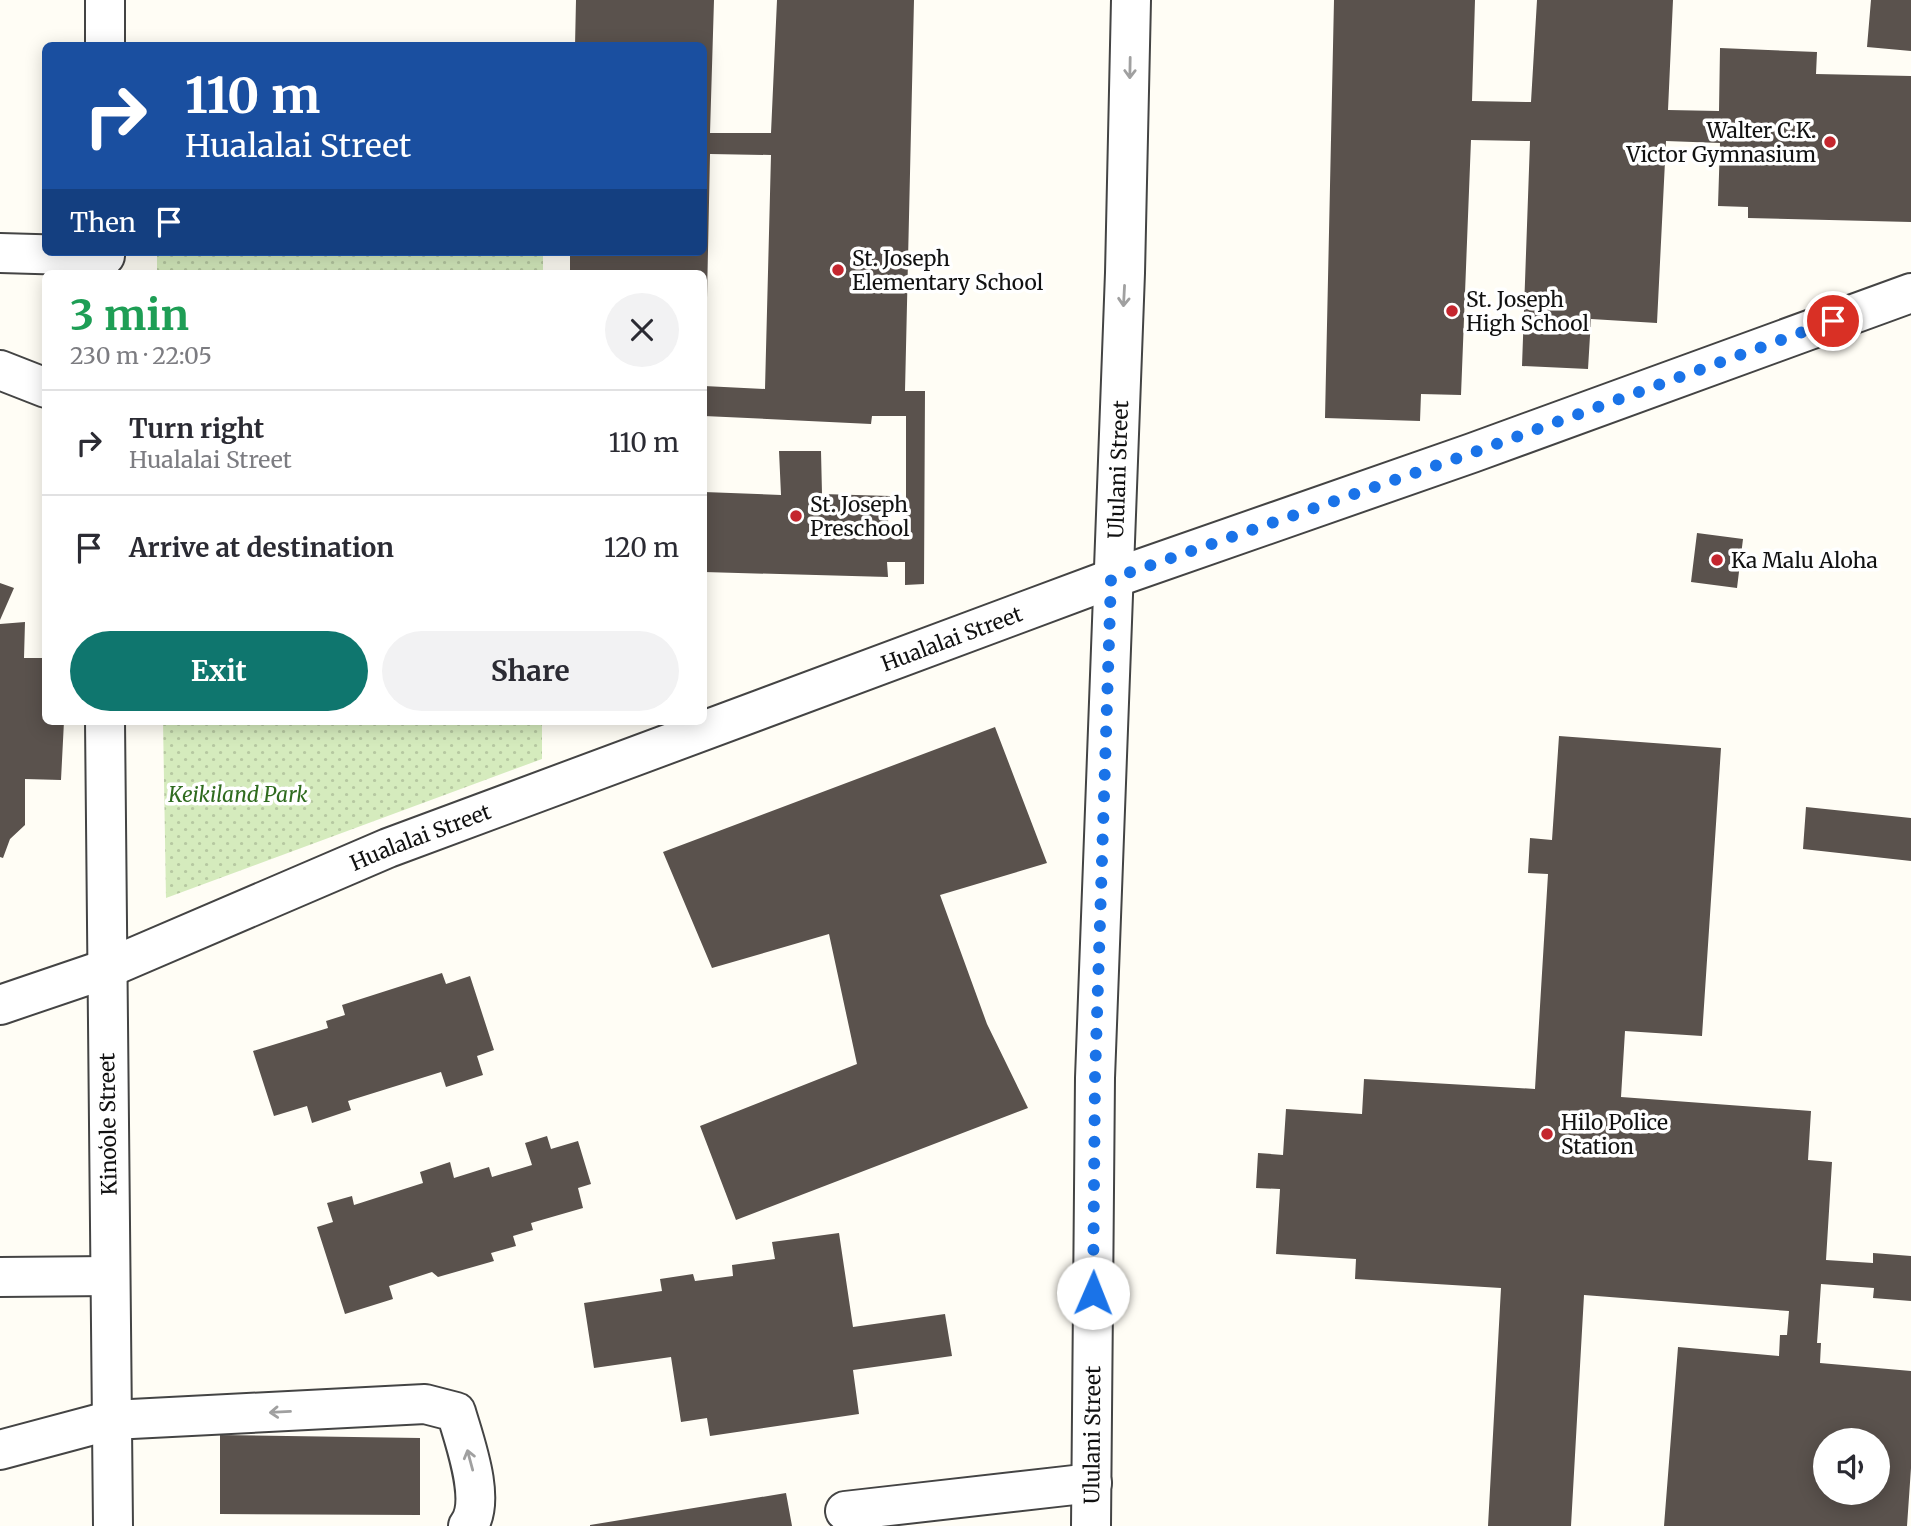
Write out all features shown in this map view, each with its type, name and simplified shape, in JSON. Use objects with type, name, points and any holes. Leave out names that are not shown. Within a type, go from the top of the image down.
[{"type":"street","points":[[105,0],[105,42]]},
{"type":"street","name":"Ululani Street","points":[[1091,1526],[1095,1078],[1111,579],[1125,273],[1131,0]]},
{"type":"street","points":[[0,253],[42,256]]},
{"type":"street","points":[[45,256],[105,260]]},
{"type":"street","name":"Hualalai Street","points":[[0,1005],[106,969],[388,849],[1111,579],[1472,453],[1911,293]]},
{"type":"street","points":[[0,370],[42,386]]},
{"type":"street","name":"Kinoʻole Street","points":[[105,725],[113,1526]]},
{"type":"street","points":[[0,1277],[110,1276]]},
{"type":"street","points":[[0,1450],[112,1420],[425,1404],[456,1412],[473,1471],[474,1518],[468,1526]]},
{"type":"street","points":[[845,1511],[1091,1483]]},
{"type":"green space","points":[[157,256],[543,256],[543,270],[157,270]]},
{"type":"green space","name":"Keikiland Park","points":[[163,725],[542,725],[542,759],[166,898]]},
{"type":"building","name":"St. Joseph Elementary School","points":[[576,0],[714,0],[710,133],[771,133],[777,0],[914,0],[905,391],[925,391],[924,584],[905,585],[905,562],[887,562],[888,577],[707,572],[707,492],[781,495],[779,451],[821,451],[822,494],[890,496],[887,536],[906,536],[906,416],[872,416],[871,424],[707,416],[707,386],[765,389],[771,155],[710,154],[707,298],[707,270],[570,270],[570,256],[707,256],[707,42],[575,42]]},
{"type":"building","points":[[1334,0],[1475,0],[1472,101],[1531,102],[1537,0],[1673,0],[1668,110],[1719,111],[1720,48],[1817,52],[1816,74],[1911,76],[1911,222],[1748,218],[1748,207],[1718,206],[1720,143],[1666,141],[1657,323],[1591,319],[1588,369],[1522,366],[1530,141],[1471,140],[1461,395],[1421,394],[1420,421],[1325,418]]},
{"type":"building","points":[[1871,0],[1911,0],[1911,51],[1867,47]]},
{"type":"building","name":"Ka Malu Aloha","points":[[1697,533],[1743,539],[1737,588],[1691,582]]},
{"type":"building","points":[[0,583],[14,588],[0,620]]},
{"type":"building","points":[[25,622],[24,658],[42,658],[42,725],[64,725],[61,780],[25,779],[25,825],[10,839],[3,858],[0,857],[0,624]]},
{"type":"building","points":[[995,727],[1047,863],[940,895],[987,1024],[1028,1108],[736,1220],[700,1126],[857,1064],[829,934],[712,968],[663,852]]},
{"type":"building","name":"Hilo Police Station","points":[[1559,736],[1721,748],[1702,1036],[1625,1031],[1621,1097],[1811,1111],[1808,1160],[1832,1162],[1826,1260],[1873,1263],[1873,1253],[1911,1256],[1911,1301],[1873,1298],[1874,1288],[1821,1284],[1817,1343],[1821,1343],[1820,1363],[1911,1371],[1911,1468],[1907,1526],[1664,1526],[1678,1347],[1779,1356],[1780,1335],[1787,1335],[1789,1311],[1584,1295],[1571,1526],[1488,1526],[1501,1288],[1355,1279],[1356,1259],[1276,1254],[1280,1189],[1256,1188],[1258,1153],[1283,1155],[1286,1109],[1362,1114],[1364,1079],[1535,1089],[1548,874],[1528,873],[1530,838],[1552,840]]},
{"type":"building","points":[[1806,807],[1911,818],[1911,861],[1803,849]]},
{"type":"building","points":[[442,973],[446,984],[470,976],[494,1050],[477,1056],[483,1075],[446,1087],[441,1072],[348,1101],[351,1110],[312,1123],[307,1106],[274,1116],[253,1051],[328,1028],[326,1021],[345,1015],[342,1005]]},
{"type":"building","points":[[547,1136],[551,1149],[578,1141],[591,1184],[578,1188],[583,1208],[531,1223],[533,1230],[513,1236],[516,1246],[491,1253],[494,1261],[438,1277],[432,1272],[389,1286],[393,1299],[345,1314],[317,1227],[333,1222],[327,1203],[352,1196],[354,1205],[423,1183],[420,1172],[450,1162],[454,1178],[489,1167],[492,1177],[532,1165],[525,1143]]},
{"type":"building","points":[[839,1233],[853,1327],[945,1314],[952,1356],[853,1370],[859,1414],[710,1436],[707,1418],[681,1422],[671,1357],[594,1368],[584,1303],[662,1291],[660,1279],[693,1274],[695,1281],[733,1276],[732,1265],[775,1259],[772,1242]]},
{"type":"building","points":[[220,1435],[420,1438],[420,1515],[220,1514]]},
{"type":"building","points":[[786,1493],[792,1526],[590,1526],[590,1525]]},
{"type":"place","name":"Walter C.K. Victor Gymnasium","points":[[1830,142]]},
{"type":"place","name":"St. Joseph Elementary School","points":[[838,270]]},
{"type":"place","name":"St. Joseph High School","points":[[1452,311]]},
{"type":"place","name":"St. Joseph Preschool","points":[[796,516]]},
{"type":"place","name":"Ka Malu Aloha","points":[[1717,560]]},
{"type":"place","name":"Hilo Police Station","points":[[1547,1134]]},
{"type":"route","points":[[1093,1293],[1095,1078],[1111,579],[1472,453],[1833,321]]}]
